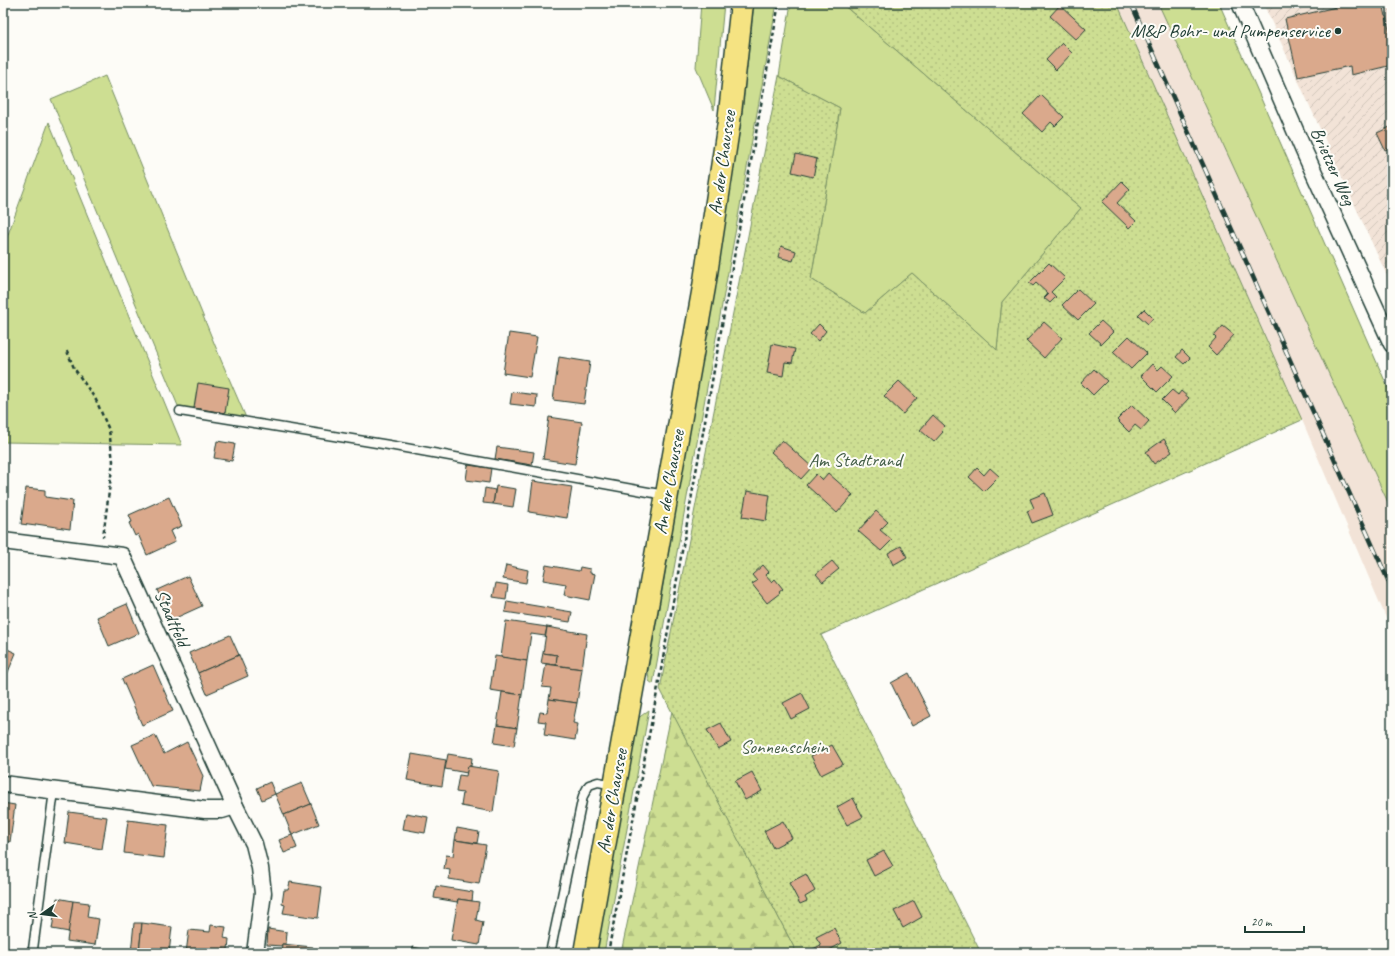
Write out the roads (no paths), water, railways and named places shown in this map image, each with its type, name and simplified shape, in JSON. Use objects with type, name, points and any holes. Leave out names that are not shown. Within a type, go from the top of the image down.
[{"type":"main road","name":"An der Chaussee","points":[[585,953],[713,228],[729,122],[742,6]]},
{"type":"street","name":"Brietzer Weg","points":[[1240,3],[1304,151],[1392,344]]},
{"type":"street","name":"Stadtfeld","points":[[3,541],[122,556],[235,806],[254,844],[260,868],[263,892],[256,953]]},
{"type":"street","points":[[3,784],[205,810],[222,810],[235,806]]},
{"type":"lane","points":[[180,411],[389,445],[667,495]]},
{"type":"lane","points":[[550,953],[583,796],[589,785],[598,782],[615,785]]},
{"type":"lane","points":[[34,953],[33,949],[54,791]]},
{"type":"railway","points":[[1131,3],[1392,589]]},
{"type":"place","name":"M&P Bohr- und Pumpenservice","points":[[1338,31]]},
{"type":"park label","name":"Am Stadtrand","points":[[855,460]]},
{"type":"park label","name":"Sonnenschein","points":[[784,747]]}]
